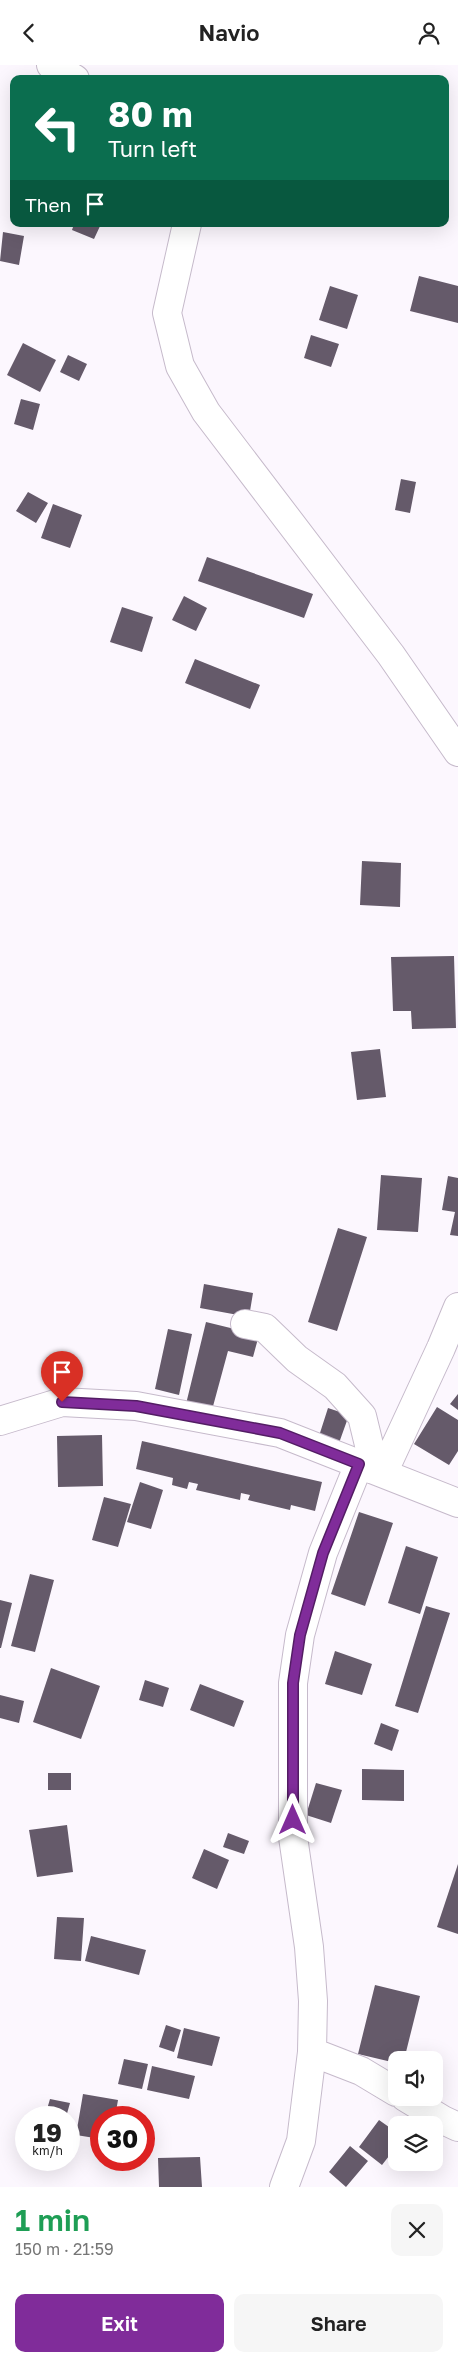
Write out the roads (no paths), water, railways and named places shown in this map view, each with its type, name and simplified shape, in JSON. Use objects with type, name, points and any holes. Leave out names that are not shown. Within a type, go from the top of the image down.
[{"type":"street","points":[[51,65],[69,75]]},
{"type":"street","points":[[186,227],[167,313],[180,366],[206,412],[391,655],[458,752]]},
{"type":"street","points":[[284,2187],[300,2141],[312,2052],[313,2001],[309,1947],[293,1837],[293,1683],[300,1635],[323,1553],[441,1348],[458,1307]]},
{"type":"street","points":[[246,1324],[265,1328],[297,1359],[335,1386],[362,1415],[370,1449],[371,1469]]},
{"type":"street","points":[[0,1421],[62,1402],[136,1406],[280,1433],[458,1503]]},
{"type":"street","points":[[312,2052],[361,2071],[388,2087]]},
{"type":"street","points":[[419,2106],[442,2120],[458,2127]]}]
